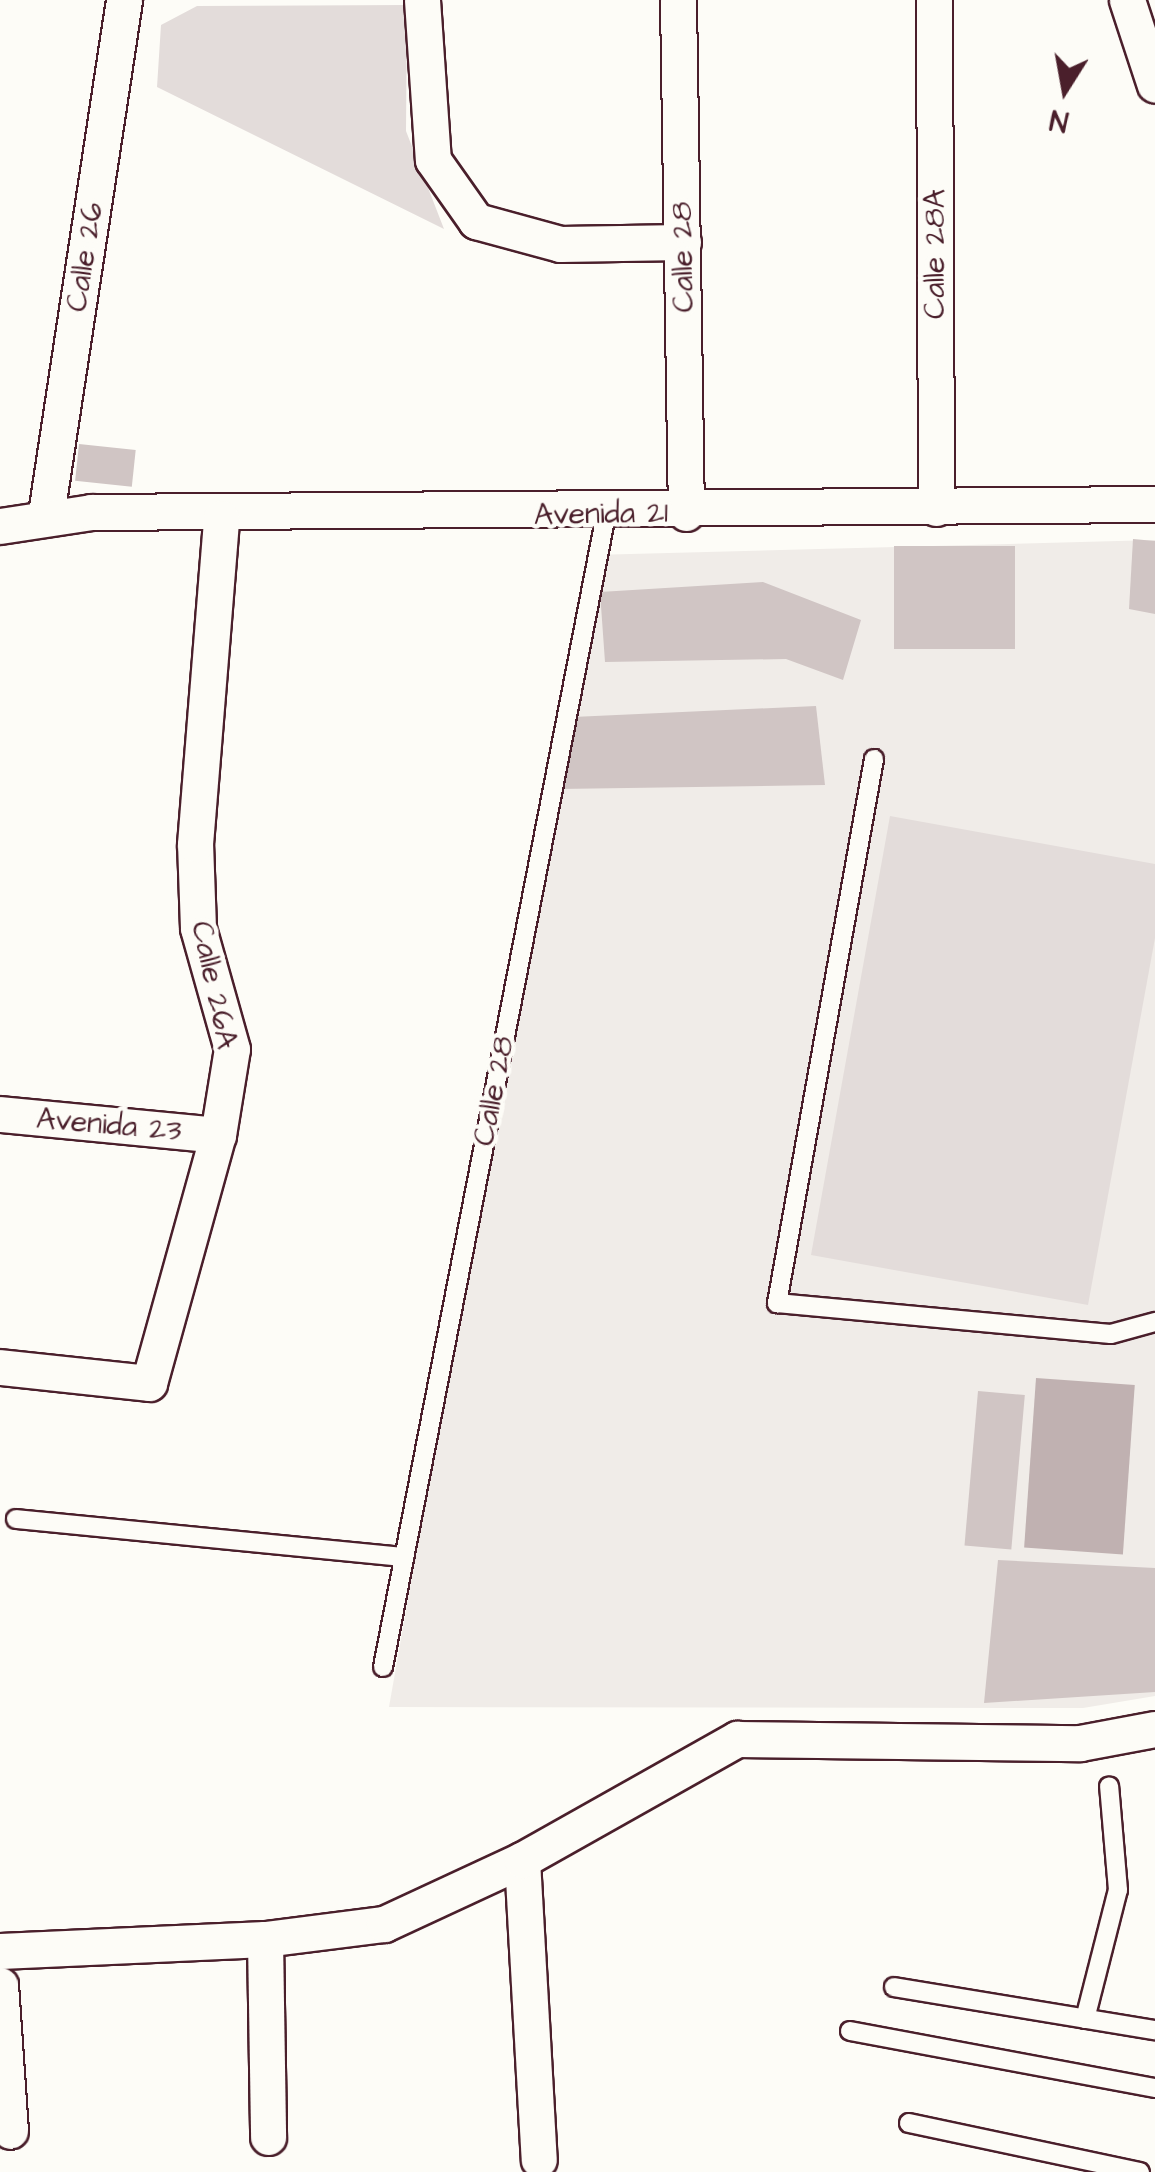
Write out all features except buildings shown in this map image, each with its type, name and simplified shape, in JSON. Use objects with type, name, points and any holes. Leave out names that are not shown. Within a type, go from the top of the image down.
[{"type":"street","name":"Calle 26","points":[[46,514],[124,0]]},
{"type":"street","points":[[422,0],[433,160],[476,221],[560,244],[684,242]]},
{"type":"street","name":"Calle 28","points":[[678,0],[686,513]]},
{"type":"street","name":"Calle 28A","points":[[934,0],[936,508]]},
{"type":"street","points":[[1127,0],[1155,85]]},
{"type":"street","name":"Avenida 21","points":[[0,526],[46,514],[221,518],[1155,504]]},
{"type":"street","name":"Calle 26A","points":[[0,1367],[149,1383],[218,1135],[232,1049],[198,928],[194,844],[221,518]]},
{"type":"street","name":"Avenida 23","points":[[0,1114],[218,1135]]},
{"type":"street","points":[[0,1950],[265,1940],[384,1924],[522,1860],[738,1738],[1080,1742],[1155,1729]]},
{"type":"street","points":[[522,1860],[538,2160]]},
{"type":"street","points":[[265,1940],[268,2137]]},
{"type":"street","points":[[0,1985],[10,2131]]},
{"type":"lane","name":"Calle 28","points":[[383,1667],[606,514]]},
{"type":"lane","points":[[874,759],[777,1303],[1111,1334],[1155,1322]]},
{"type":"lane","points":[[16,1518],[404,1557]]},
{"type":"lane","points":[[1085,2019],[1118,1890],[1108,1786]]},
{"type":"lane","points":[[894,1987],[1155,2030]]},
{"type":"lane","points":[[850,2031],[1155,2088]]},
{"type":"lane","points":[[908,2123],[1140,2172]]},
{"type":"shaded area","points":[[407,5],[406,131],[444,229],[157,87],[161,25],[197,6]]},
{"type":"shaded area","points":[[1155,540],[1155,1696],[1083,1708],[389,1707],[592,555]]},
{"type":"shaded area","points":[[890,816],[1155,864],[1155,938],[1088,1305],[811,1255]]},
{"type":"shaded area","points":[[1036,1378],[1135,1385],[1123,1554],[1024,1548]]}]
